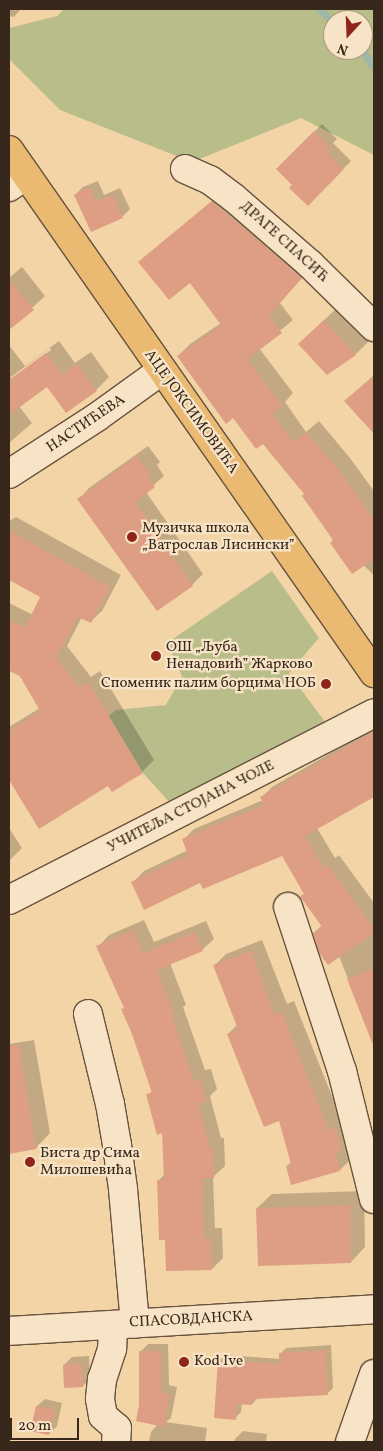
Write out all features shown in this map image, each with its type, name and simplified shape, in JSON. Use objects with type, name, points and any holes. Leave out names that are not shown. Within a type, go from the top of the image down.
[{"type":"main road","name":"АЦЕ ЈОКСИМОВИЋА","points":[[9,150],[17,181],[161,371],[280,535],[374,673]]},
{"type":"street","name":"ДРАГЕ СПАСИЋ","points":[[184,169],[210,180],[234,198],[310,264],[374,327]]},
{"type":"street","name":"НАСТИЋЕВА","points":[[9,474],[97,417],[161,371]]},
{"type":"street","name":"УЧИТЕЉА СТОЈАНА ЧОЛЕ","points":[[9,900],[374,713]]},
{"type":"street","points":[[288,907],[342,1071],[374,1199]]},
{"type":"street","points":[[88,1014],[110,1104],[123,1189],[124,1324],[112,1349],[102,1379],[100,1399],[103,1416],[116,1435]]},
{"type":"street","name":"СПАСОВДАНСКА","points":[[9,1332],[374,1309]]},
{"type":"street","points":[[350,1442],[374,1374]]},
{"type":"green space","points":[[64,9],[374,9],[374,155],[301,118],[192,162],[60,110],[9,59],[9,28],[57,16]]},
{"type":"green space","points":[[272,571],[319,638],[289,673],[328,726],[172,805],[143,773],[109,716],[116,710],[166,705],[182,676],[167,643]]},
{"type":"building","points":[[314,131],[330,147],[326,151],[344,169],[308,206],[289,188],[292,185],[276,169]]},
{"type":"building","points":[[90,187],[96,202],[113,195],[123,218],[91,232],[74,195]]},
{"type":"building","points":[[212,201],[302,278],[269,315],[282,333],[247,359],[282,406],[272,413],[293,442],[306,432],[339,470],[374,520],[374,559],[352,574],[330,543],[333,540],[302,496],[304,494],[263,444],[256,449],[233,418],[226,424],[177,356],[221,325],[190,283],[169,300],[138,262]]},
{"type":"building","points":[[9,279],[34,310],[9,330]]},
{"type":"building","points":[[324,320],[356,355],[327,375],[298,344]]},
{"type":"building","points":[[46,353],[62,375],[77,364],[97,391],[66,413],[47,387],[9,415],[9,380]]},
{"type":"building","points":[[374,376],[374,434],[344,401]]},
{"type":"building","name":"Музичка школа „Ватрослав Лисински”","points":[[137,456],[150,474],[147,476],[155,487],[135,502],[193,586],[157,611],[77,499]]},
{"type":"building","points":[[9,530],[110,587],[91,623],[78,617],[56,658],[79,687],[88,682],[143,773],[112,792],[108,786],[39,829],[9,780],[9,731],[40,711],[20,676],[9,671],[9,620],[25,628],[40,597],[9,580]]},
{"type":"building","points":[[374,731],[374,797],[305,836],[324,868],[328,865],[374,929],[374,933],[328,965],[319,953],[313,933],[322,927],[300,896],[304,894],[282,856],[203,889],[200,883],[144,910],[131,882],[188,855],[182,839],[264,805],[260,797]]},
{"type":"building","points":[[133,930],[143,953],[195,932],[203,951],[157,970],[175,1017],[172,1018],[194,1081],[200,1079],[206,1101],[198,1104],[210,1149],[213,1149],[214,1178],[202,1178],[204,1239],[211,1238],[212,1270],[166,1271],[165,1240],[159,1240],[157,1180],[164,1180],[162,1133],[157,1135],[146,1094],[152,1093],[132,1034],[121,1009],[124,1008],[96,946]]},
{"type":"building","points":[[251,951],[275,1015],[282,1012],[329,1130],[336,1128],[342,1150],[335,1152],[340,1171],[291,1185],[286,1166],[291,1164],[279,1121],[264,1127],[227,1034],[238,1029],[213,965]]},
{"type":"building","points":[[374,968],[374,1044],[373,1045],[347,979]]},
{"type":"building","points":[[19,1045],[36,1149],[9,1154],[9,1046]]},
{"type":"building","points":[[350,1205],[351,1263],[258,1266],[256,1208]]},
{"type":"building","points":[[325,1350],[328,1395],[253,1399],[252,1405],[237,1404],[236,1420],[214,1418],[218,1360],[279,1364],[279,1353]]},
{"type":"building","points":[[139,1351],[161,1351],[161,1393],[170,1394],[164,1427],[136,1421],[139,1405]]},
{"type":"building","points":[[82,1363],[83,1387],[64,1388],[63,1365]]},
{"type":"building","points":[[36,1406],[55,1410],[49,1435],[30,1431]]},
{"type":"waterway","points":[[319,9],[323,13]]},
{"type":"waterway","points":[[369,60],[374,68]]},
{"type":"place","name":"Музичка школа „Ватрослав Лисински”","points":[[132,537]]},
{"type":"place","name":"ОШ „Љуба Ненадовић” Жарково","points":[[156,656]]},
{"type":"place","name":"Споменик палим борцима НОБ","points":[[326,684]]},
{"type":"place","name":"Биста др Сима Милошевића","points":[[30,1162]]},
{"type":"place","name":"Kod Ive","points":[[184,1362]]}]
